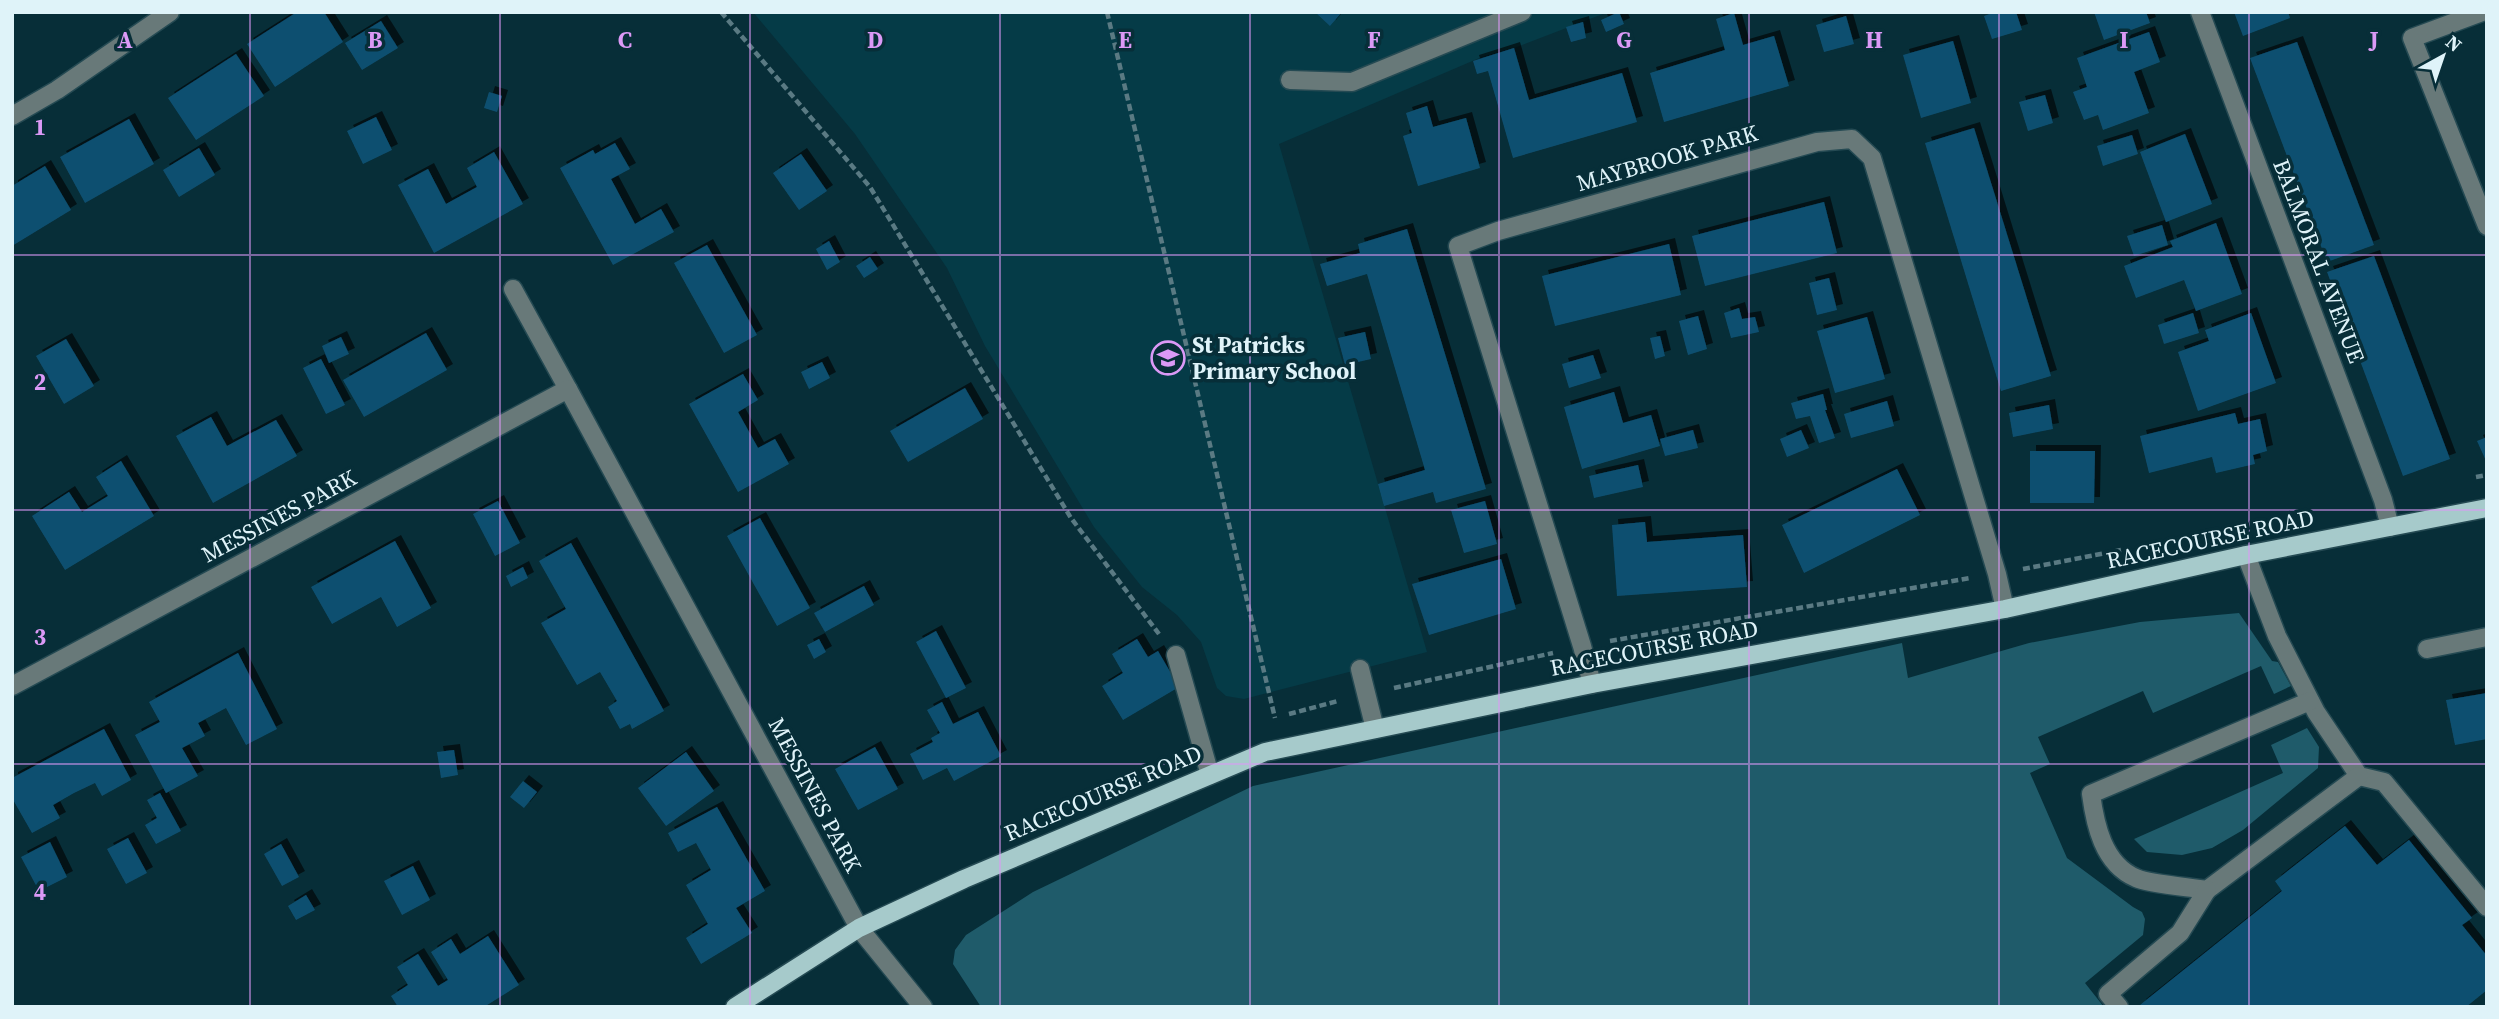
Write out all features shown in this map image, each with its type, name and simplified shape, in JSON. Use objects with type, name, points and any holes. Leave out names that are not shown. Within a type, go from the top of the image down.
[{"type":"main road","name":"RACECOURSE ROAD","points":[[735,1007],[859,928],[964,878],[1265,752],[1592,684],[2005,608],[2246,555],[2487,508]]},
{"type":"street","points":[[12,116],[57,90],[170,12]]},
{"type":"street","points":[[1290,80],[1352,82],[1522,12]]},
{"type":"street","name":"BALMORAL AVENUE","points":[[2200,12],[2378,488],[2390,527]]},
{"type":"street","points":[[2482,12],[2412,38],[2487,226]]},
{"type":"street","name":"MAYBROOK PARK","points":[[1592,684],[1583,646],[1458,246],[1498,231],[1817,142],[1852,139],[1872,158],[1997,573],[2005,608]]},
{"type":"street","name":"MESSINES PARK","points":[[513,289],[859,928]]},
{"type":"street","name":"MESSINES PARK","points":[[12,686],[568,389]]},
{"type":"street","points":[[2246,555],[2277,636],[2310,701],[2358,776],[2384,782],[2487,907]]},
{"type":"street","points":[[2427,649],[2487,637]]},
{"type":"street","points":[[1175,655],[1210,775]]},
{"type":"street","points":[[1360,669],[1375,729]]},
{"type":"street","points":[[2207,890],[2136,878],[2119,866],[2105,847],[2095,822],[2091,794],[2310,701]]},
{"type":"street","points":[[2119,1007],[2108,994],[2180,933],[2207,890],[2358,776]]},
{"type":"street","points":[[859,928],[923,1007]]},
{"type":"path","points":[[722,12],[870,187],[1071,518],[1175,655]]},
{"type":"path","points":[[1107,12],[1275,718],[1263,722]]},
{"type":"path","points":[[2474,478],[2487,475]]},
{"type":"path","points":[[1288,714],[1583,646],[2130,548]]},
{"type":"shaded area","name":"St Patricks Primary School","points":[[753,12],[1608,12],[1514,48],[1484,56],[1279,144],[1427,652],[1244,699],[1226,696],[1217,688],[1201,642],[1177,615],[1142,587],[1094,527],[985,346],[947,268],[855,134]]},
{"type":"shaded area","points":[[2239,613],[2272,661],[2278,662],[2291,686],[2274,694],[2261,666],[2153,713],[2143,691],[2038,737],[2050,764],[2030,773],[2067,858],[2142,912],[2145,919],[2143,935],[2085,983],[2104,1007],[981,1007],[953,964],[955,950],[966,935],[1033,892],[1253,786],[1902,643],[1908,678],[2029,643],[2140,622]]},
{"type":"shaded area","points":[[2307,728],[2319,747],[2318,768],[2243,830],[2212,848],[2182,855],[2147,852],[2134,839],[2283,773],[2271,745]]},
{"type":"building","points":[[297,12],[324,12],[343,42],[275,87],[247,44]]},
{"type":"building","points":[[1315,12],[1342,12],[1330,26]]},
{"type":"building","points":[[1619,12],[1624,24],[1606,32],[1601,20]]},
{"type":"building","points":[[1995,12],[2016,12],[2022,30],[1992,39],[1984,16]]},
{"type":"building","points":[[2094,12],[2146,12],[2150,23],[2104,40]]},
{"type":"building","points":[[2234,12],[2288,12],[2290,18],[2243,36]]},
{"type":"building","points":[[1734,13],[1743,45],[1774,36],[1789,86],[1664,122],[1650,73],[1725,50],[1716,19]]},
{"type":"building","points":[[1846,16],[1854,44],[1824,52],[1816,25]]},
{"type":"building","points":[[381,21],[398,48],[362,70],[345,43]]},
{"type":"building","points":[[1583,22],[1586,38],[1571,42],[1566,27]]},
{"type":"building","points":[[2149,32],[2160,62],[2134,72],[2149,113],[2103,130],[2098,115],[2084,120],[2073,92],[2087,87],[2077,58]]},
{"type":"building","points":[[1953,41],[1971,103],[1921,118],[1903,55]]},
{"type":"building","points":[[2297,42],[2374,245],[2327,262],[2250,58]]},
{"type":"building","points":[[1514,48],[1529,100],[1622,73],[1637,122],[1513,158],[1488,71],[1477,74],[1473,61]]},
{"type":"building","points":[[236,54],[264,96],[196,140],[168,98]]},
{"type":"building","points":[[489,92],[502,96],[497,112],[484,108]]},
{"type":"building","points":[[2045,95],[2053,123],[2028,131],[2019,102]]},
{"type":"building","points":[[1427,106],[1433,127],[1466,118],[1480,168],[1418,186],[1403,136],[1412,133],[1406,113]]},
{"type":"building","points":[[376,117],[392,150],[363,164],[347,131]]},
{"type":"building","points":[[129,119],[154,164],[85,203],[60,157]]},
{"type":"building","points":[[1974,128],[2051,376],[2001,391],[1925,143]]},
{"type":"building","points":[[2185,134],[2212,204],[2166,222],[2140,152]]},
{"type":"building","points":[[2132,135],[2138,154],[2103,166],[2097,146]]},
{"type":"building","points":[[615,143],[630,169],[611,179],[635,224],[661,209],[674,232],[613,265],[560,168],[593,150],[595,154]]},
{"type":"building","points":[[199,148],[215,175],[179,197],[163,170]]},
{"type":"building","points":[[494,152],[523,204],[434,253],[398,185],[428,169],[446,204],[477,187],[467,168]]},
{"type":"building","points":[[801,154],[827,191],[799,210],[773,173]]},
{"type":"building","points":[[45,166],[71,210],[12,246],[12,186]]},
{"type":"building","points":[[1824,202],[1837,253],[1705,286],[1692,236]]},
{"type":"building","points":[[2216,223],[2242,294],[2196,311],[2184,280],[2136,298],[2124,266],[2173,247],[2170,241]]},
{"type":"building","points":[[2162,225],[2168,245],[2134,256],[2127,236]]},
{"type":"building","points":[[1407,229],[1486,489],[1436,503],[1433,492],[1384,506],[1378,484],[1425,470],[1367,274],[1327,286],[1320,264],[1360,253],[1358,244]]},
{"type":"building","points":[[829,241],[840,262],[827,270],[816,249]]},
{"type":"building","points":[[1669,244],[1681,295],[1555,326],[1542,276]]},
{"type":"building","points":[[707,245],[757,335],[724,353],[674,263]]},
{"type":"building","points":[[2374,256],[2450,459],[2403,476],[2327,272]]},
{"type":"building","points":[[870,257],[878,269],[864,278],[856,266]]},
{"type":"building","points":[[1829,278],[1837,310],[1817,315],[1809,283]]},
{"type":"building","points":[[1739,308],[1742,319],[1755,317],[1759,332],[1731,338],[1724,313]]},
{"type":"building","points":[[2193,313],[2199,333],[2164,344],[2158,325]]},
{"type":"building","points":[[2251,313],[2276,383],[2198,411],[2178,352],[2209,341],[2205,330]]},
{"type":"building","points":[[1698,316],[1707,349],[1688,355],[1679,321]]},
{"type":"building","points":[[1867,317],[1885,379],[1835,393],[1817,331]]},
{"type":"building","points":[[1365,332],[1371,359],[1345,365],[1338,338]]},
{"type":"building","points":[[426,333],[447,370],[364,417],[343,380]]},
{"type":"building","points":[[1660,336],[1665,356],[1655,359],[1650,338]]},
{"type":"building","points":[[341,337],[349,354],[329,363],[322,346]]},
{"type":"building","points":[[66,339],[94,386],[64,404],[36,356]]},
{"type":"building","points":[[1593,355],[1601,378],[1569,388],[1562,364]]},
{"type":"building","points":[[321,359],[345,405],[326,414],[303,368]]},
{"type":"building","points":[[822,362],[830,378],[809,389],[801,372]]},
{"type":"building","points":[[743,374],[758,400],[738,412],[758,448],[775,439],[789,464],[738,492],[689,404]]},
{"type":"building","points":[[965,388],[983,419],[908,462],[890,431]]},
{"type":"building","points":[[1614,392],[1623,423],[1651,415],[1660,446],[1582,469],[1564,407]]},
{"type":"building","points":[[1823,394],[1825,410],[1835,438],[1819,443],[1810,416],[1796,419],[1791,403]]},
{"type":"building","points":[[1887,401],[1894,426],[1851,438],[1844,414]]},
{"type":"building","points":[[2049,405],[2053,429],[2013,437],[2009,413]]},
{"type":"building","points":[[2235,413],[2238,424],[2260,419],[2267,451],[2253,455],[2255,464],[2216,473],[2212,457],[2149,473],[2140,436]]},
{"type":"building","points":[[211,417],[227,446],[276,420],[297,456],[213,503],[176,436]]},
{"type":"building","points":[[1693,430],[1698,448],[1665,456],[1660,439]]},
{"type":"building","points":[[1801,430],[1809,448],[1787,457],[1780,439]]},
{"type":"building","points":[[2487,437],[2487,463],[2477,441]]},
{"type":"building","points":[[2030,451],[2095,451],[2094,503],[2030,503]]},
{"type":"building","points":[[121,461],[154,516],[65,570],[32,516],[69,492],[82,512],[108,496],[96,477]]},
{"type":"building","points":[[1638,465],[1643,487],[1594,498],[1589,476]]},
{"type":"building","points":[[1897,469],[1920,515],[1804,573],[1782,525]]},
{"type":"building","points":[[498,501],[520,543],[495,556],[473,514]]},
{"type":"building","points":[[1485,501],[1497,544],[1464,553],[1451,510]]},
{"type":"building","points":[[760,518],[810,608],[777,626],[727,536]]},
{"type":"building","points":[[1645,522],[1647,542],[1743,535],[1747,587],[1617,596],[1612,525]]},
{"type":"building","points":[[395,541],[431,608],[397,627],[381,597],[332,624],[311,587]]},
{"type":"building","points":[[571,543],[664,711],[632,729],[630,724],[620,729],[608,707],[617,701],[600,672],[577,685],[541,623],[566,609],[539,561]]},
{"type":"building","points":[[1501,559],[1516,609],[1429,635],[1412,584]]},
{"type":"building","points":[[523,567],[528,578],[511,587],[506,576]]},
{"type":"building","points":[[864,586],[874,605],[825,632],[814,613]]},
{"type":"building","points":[[936,631],[966,688],[946,698],[916,642]]},
{"type":"building","points":[[819,639],[826,652],[814,659],[807,645]]},
{"type":"building","points":[[1137,639],[1148,657],[1158,651],[1179,687],[1123,720],[1102,686],[1123,673],[1112,654]]},
{"type":"building","points":[[238,653],[277,729],[246,745],[226,708],[198,723],[205,736],[182,748],[198,776],[166,793],[135,735],[160,722],[149,702]]},
{"type":"building","points":[[2487,693],[2487,739],[2455,745],[2446,700]]},
{"type":"building","points":[[942,702],[953,724],[978,712],[1001,756],[954,781],[947,768],[923,780],[910,754],[933,742],[931,738],[940,733],[927,710]]},
{"type":"building","points":[[104,729],[131,780],[102,796],[95,783],[74,793],[53,805],[60,818],[32,833],[12,798],[12,778]]},
{"type":"building","points":[[875,747],[898,789],[858,810],[835,769]]},
{"type":"building","points":[[454,750],[458,775],[441,778],[437,752]]},
{"type":"building","points":[[686,752],[714,791],[666,826],[638,788]]},
{"type":"building","points":[[523,781],[537,792],[524,808],[510,797]]},
{"type":"building","points":[[160,793],[181,831],[156,844],[145,825],[157,818],[147,800]]},
{"type":"building","points":[[717,807],[765,891],[736,908],[752,933],[701,964],[686,938],[708,924],[686,885],[711,870],[696,843],[678,852],[668,833]]},
{"type":"building","points":[[2345,826],[2377,865],[2409,840],[2472,918],[2462,925],[2487,956],[2487,990],[2466,1007],[2140,1005],[2282,891],[2275,881]]},
{"type":"building","points":[[128,838],[147,873],[126,884],[107,849]]},
{"type":"building","points":[[50,842],[67,877],[39,891],[21,857]]},
{"type":"building","points":[[281,844],[299,877],[282,886],[264,854]]},
{"type":"building","points":[[413,866],[430,900],[402,915],[384,881]]},
{"type":"building","points":[[306,895],[315,910],[296,920],[288,906]]},
{"type":"building","points":[[488,936],[519,985],[484,1007],[398,1007],[391,996],[408,985],[397,967],[418,954],[438,986],[448,980],[431,952],[451,939],[460,954]]},
{"type":"place","name":"St Patricks Primary School","points":[[1168,358]]}]
